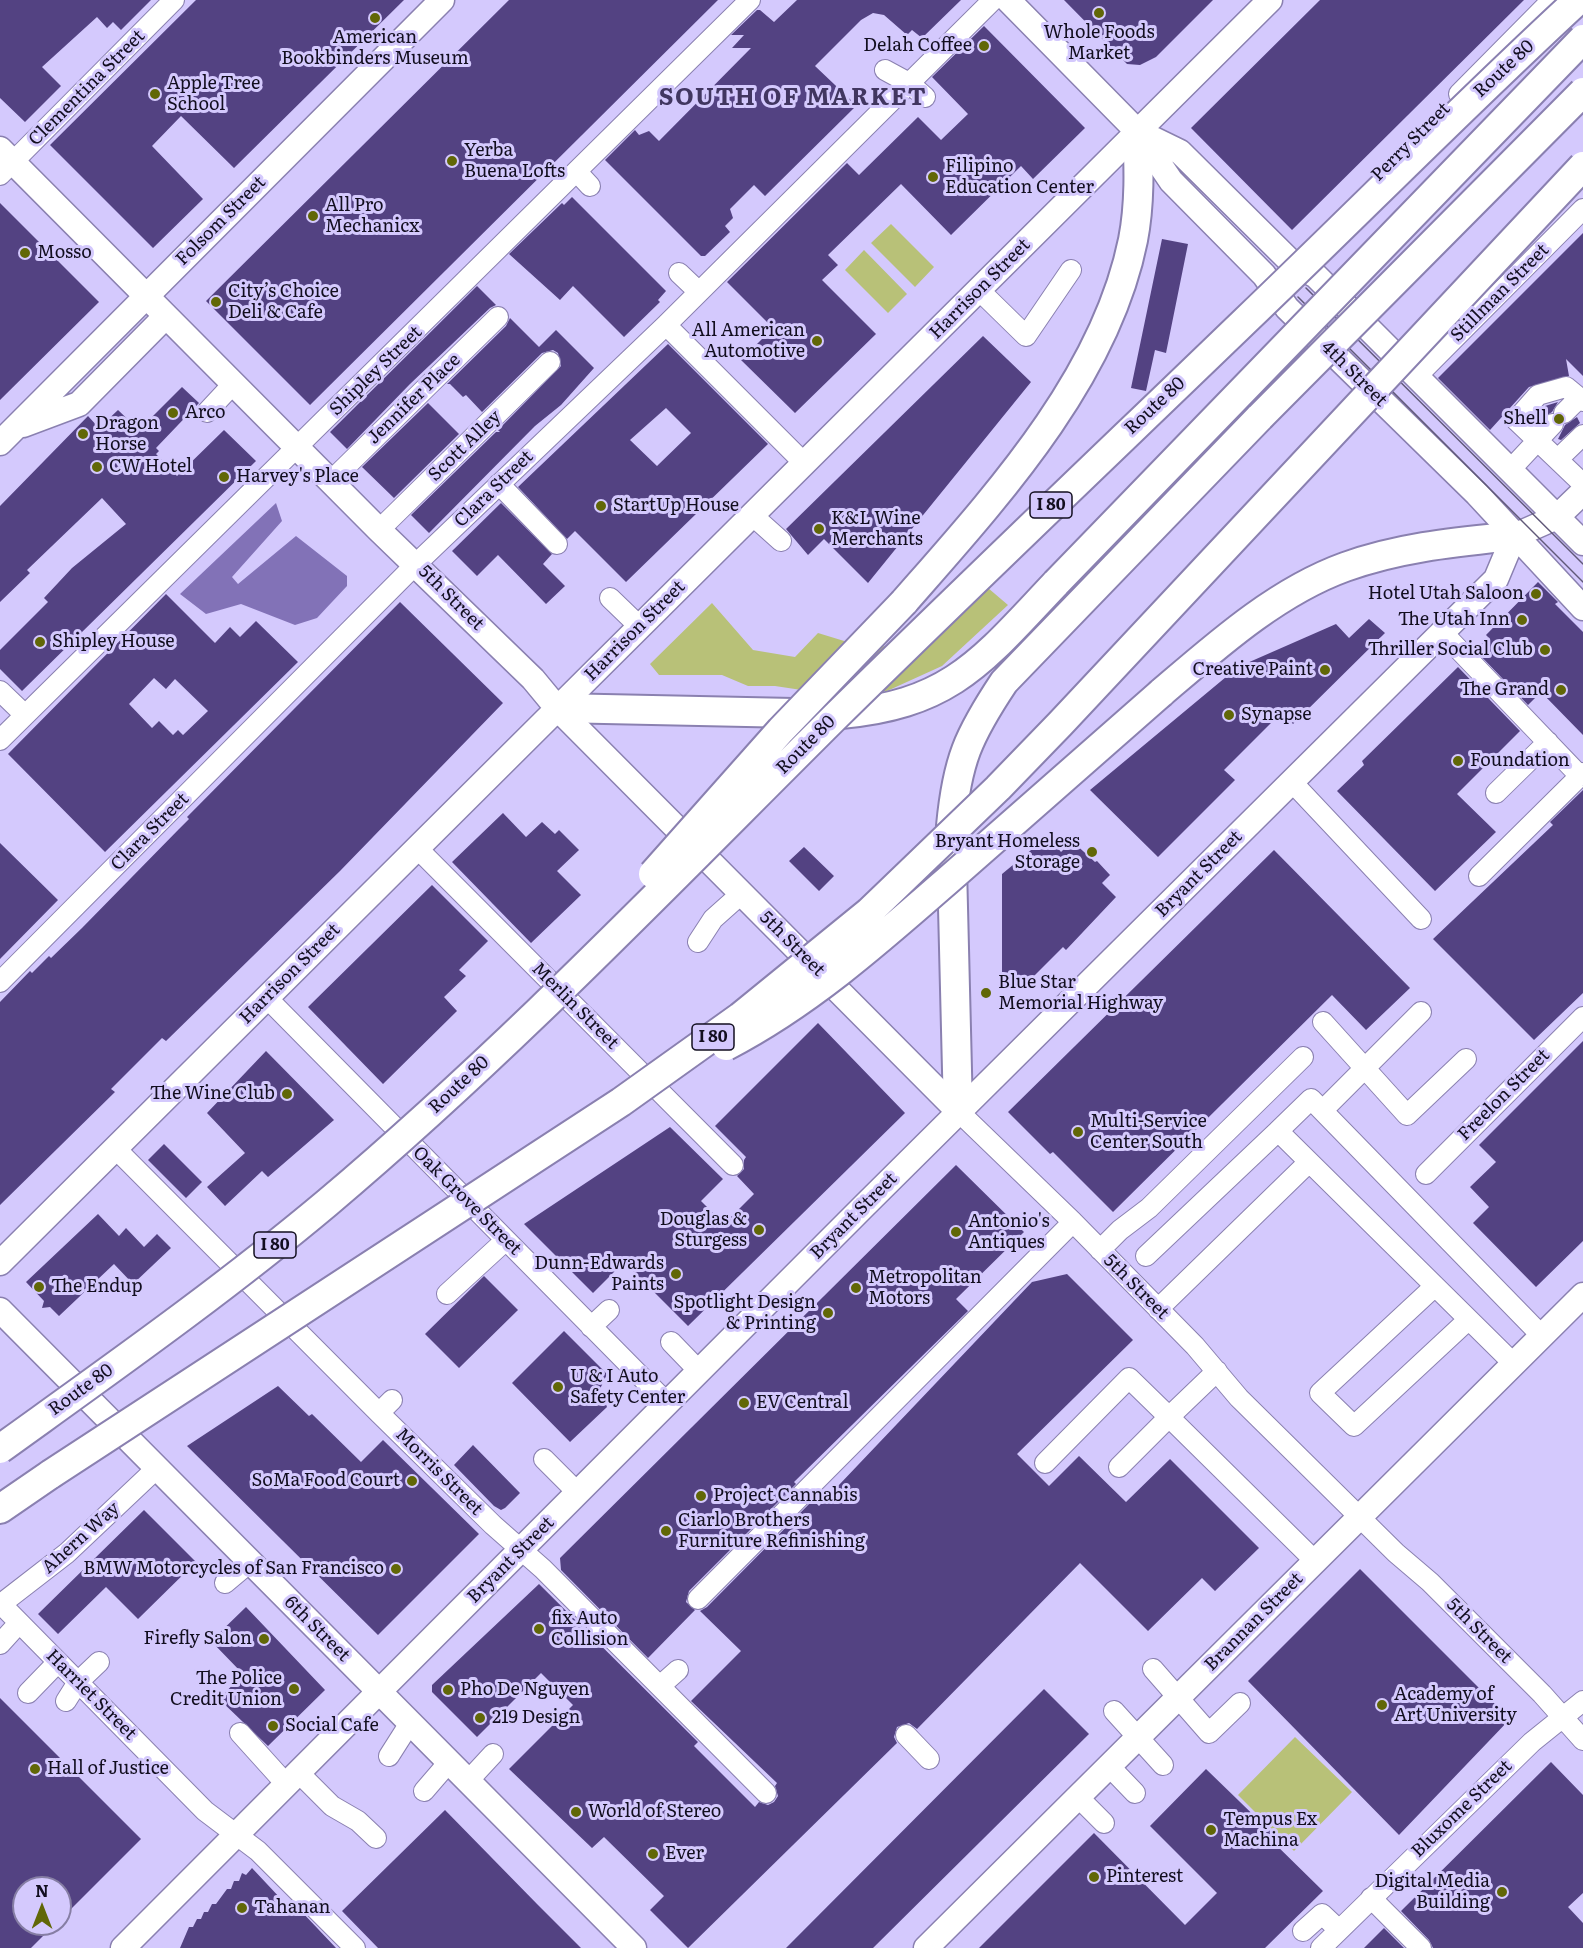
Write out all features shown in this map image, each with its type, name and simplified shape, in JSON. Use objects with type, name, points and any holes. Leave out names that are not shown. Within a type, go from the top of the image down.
[{"type":"highway","name":"Route 80","points":[[0,1449],[191,1311],[268,1251],[395,1143],[532,1018],[956,597],[1244,322],[1500,71],[1578,0]]},
{"type":"highway","points":[[557,708],[841,714],[880,710],[924,696],[950,683],[982,661],[1583,39]]},
{"type":"highway","points":[[958,1111],[951,826],[960,766],[979,720],[1004,682],[1077,604],[1583,92]]},
{"type":"highway","points":[[532,1018],[705,813],[945,555],[1019,463],[1076,382],[1097,345],[1125,273],[1133,238],[1137,201],[1139,173],[1137,131]]},
{"type":"highway","name":"I 80","points":[[0,1509],[621,1102],[689,1055],[802,968],[868,912],[982,805],[1583,166]]},
{"type":"highway","points":[[621,1102],[737,1041],[789,1009],[838,972],[1213,648],[1308,584],[1344,567],[1421,546],[1515,536]]},
{"type":"main road","name":"Folsom Street","points":[[8,435],[442,0]]},
{"type":"main road","name":"4th Street","points":[[1008,0],[1137,131],[1171,181],[1264,275],[1287,308],[1477,494],[1583,608]]},
{"type":"main road","name":"Harrison Street","points":[[0,1263],[639,626],[980,291],[1270,0]]},
{"type":"main road","name":"4th Street","points":[[1137,131],[1180,152],[1292,262],[1316,276],[1583,543]]},
{"type":"main road","name":"5th Street","points":[[4,162],[146,296],[379,530],[417,563],[533,678],[557,708],[958,1111]]},
{"type":"main road","points":[[8,435],[79,404],[166,316]]},
{"type":"main road","points":[[1515,536],[1557,517],[1583,492]]},
{"type":"main road","name":"Bryant Street","points":[[123,1948],[958,1111],[997,1076],[1497,579],[1515,536]]},
{"type":"main road","name":"Brannan Street","points":[[926,1948],[1583,1295]]},
{"type":"main road","name":"6th Street","points":[[0,1310],[634,1948]]},
{"type":"street","name":"Clementina Street","points":[[4,162],[174,0]]},
{"type":"street","name":"Shipley Street","points":[[0,740],[297,446],[584,179],[750,0]]},
{"type":"street","name":"Clara Street","points":[[0,982],[417,563],[666,325],[993,0]]},
{"type":"street","name":"Perry Street","points":[[1264,275],[1292,262],[1552,0]]},
{"type":"street","points":[[885,70],[909,83],[925,98]]},
{"type":"street","name":"Stillman Street","points":[[1417,376],[1583,209]]},
{"type":"street","points":[[980,291],[1026,336],[1071,270]]},
{"type":"street","points":[[678,273],[699,292]]},
{"type":"street","name":"Jennifer Place","points":[[331,481],[498,317]]},
{"type":"street","points":[[666,325],[804,463]]},
{"type":"street","name":"Scott Alley","points":[[379,530],[550,362]]},
{"type":"street","points":[[207,412],[234,383]]},
{"type":"street","points":[[1510,470],[1538,440],[1581,399],[1566,387],[1538,395],[1516,420],[1538,440],[1558,459],[1583,484]]},
{"type":"street","points":[[1558,459],[1583,435]]},
{"type":"street","points":[[499,484],[557,544]]},
{"type":"street","points":[[752,515],[781,541]]},
{"type":"street","points":[[610,598],[639,626]]},
{"type":"street","points":[[1442,632],[1582,774],[1479,876]]},
{"type":"street","points":[[0,691],[25,715]]},
{"type":"street","points":[[1496,793],[1548,742]]},
{"type":"street","points":[[1292,782],[1421,919]]},
{"type":"street","name":"Merlin Street","points":[[417,848],[733,1164]]},
{"type":"street","points":[[698,942],[714,919],[741,894]]},
{"type":"street","name":"Oak Grove Street","points":[[266,998],[668,1404]]},
{"type":"street","points":[[1323,1110],[1421,1012]]},
{"type":"street","name":"Freelon Street","points":[[1426,1174],[1583,1017]]},
{"type":"street","points":[[1323,1022],[1407,1115],[1466,1059]]},
{"type":"street","points":[[1100,1250],[1120,1230],[1149,1208],[1303,1057]]},
{"type":"street","points":[[1146,1256],[1311,1099],[1542,1336]]},
{"type":"street","name":"5th Street","points":[[958,1111],[1073,1222],[1217,1371],[1239,1398],[1430,1582],[1583,1740]]},
{"type":"street","points":[[1278,1131],[1514,1364]]},
{"type":"street","name":"Morris Street","points":[[115,1148],[385,1407],[521,1551],[766,1793]]},
{"type":"street","points":[[1158,1309],[1309,1162]]},
{"type":"street","points":[[698,1599],[1073,1222]]},
{"type":"street","points":[[447,1294],[506,1240]]},
{"type":"street","points":[[1434,1287],[1320,1393],[1354,1426],[1468,1320]]},
{"type":"street","points":[[591,1327],[609,1310]]},
{"type":"street","points":[[671,1342],[700,1372]]},
{"type":"street","points":[[1119,1467],[1217,1371]]},
{"type":"street","points":[[1045,1463],[1129,1378],[1315,1561]]},
{"type":"street","points":[[544,1459],[578,1493]]},
{"type":"street","name":"Ahern Way","points":[[1,1604],[67,1553],[157,1468]]},
{"type":"street","points":[[225,1583],[250,1562]]},
{"type":"street","name":"Harriet Street","points":[[1,1604],[78,1682],[174,1794],[205,1811],[290,1872],[355,1948]]},
{"type":"street","points":[[0,1644],[20,1623]]},
{"type":"street","points":[[28,1693],[58,1662]]},
{"type":"street","points":[[66,1701],[78,1682],[99,1662]]},
{"type":"street","points":[[1153,1669],[1209,1733],[1240,1703]]},
{"type":"street","points":[[660,1686],[678,1670]]},
{"type":"street","name":"Bluxome Street","points":[[1321,1948],[1371,1898],[1397,1861],[1532,1742],[1583,1701]]},
{"type":"street","points":[[1114,1711],[1163,1765]]},
{"type":"street","points":[[389,1756],[410,1723]]},
{"type":"street","points":[[240,1733],[292,1778],[358,1821],[376,1838]]},
{"type":"street","points":[[906,1735],[929,1759]]},
{"type":"street","points":[[468,1781],[493,1754]]},
{"type":"street","points":[[424,1791],[449,1762]]},
{"type":"street","points":[[1109,1766],[1135,1793]]},
{"type":"street","points":[[1078,1797],[1104,1823]]},
{"type":"street","points":[[1371,1898],[1421,1948]]},
{"type":"street","points":[[1303,1931],[1322,1914],[1339,1930]]},
{"type":"green space","points":[[891,224],[934,267],[915,287],[871,243]]},
{"type":"green space","points":[[864,250],[907,294],[888,313],[845,270]]},
{"type":"green space","points":[[988,588],[1008,605],[942,666],[887,691],[848,697],[775,686],[748,686],[722,675],[659,675],[650,664],[712,603],[753,650],[795,657],[818,633],[867,648],[935,641]]},
{"type":"green space","points":[[1295,1737],[1352,1792],[1294,1851],[1238,1795]]},
{"type":"shaded area","points":[[276,503],[282,521],[232,577],[238,584],[296,536],[347,576],[347,586],[317,618],[295,625],[241,604],[206,614],[180,594]]},
{"type":"building","points":[[0,0],[151,0],[121,30],[113,22],[107,28],[97,17],[42,67],[61,86],[25,122],[0,98]]},
{"type":"building","points":[[196,0],[404,0],[234,168],[181,116],[152,146],[203,199],[153,248],[50,145]]},
{"type":"building","points":[[509,0],[718,0],[310,405],[206,301]]},
{"type":"building","points":[[797,0],[961,0],[922,38],[912,30],[907,35],[884,15],[873,13],[861,20],[815,66],[854,103],[852,106],[854,108],[765,196],[754,185],[730,209],[733,218],[725,226],[730,232],[705,256],[701,256],[605,160],[635,130],[639,135],[649,131],[659,141],[751,48],[732,48],[744,35],[731,35],[757,10],[774,22]]},
{"type":"building","points":[[1064,0],[1213,0],[1156,57],[1140,65],[1127,64]]},
{"type":"building","points":[[1320,0],[1524,0],[1292,230],[1191,128]]},
{"type":"building","points":[[984,26],[1085,128],[1033,179],[1021,166],[951,235],[901,184],[828,255],[838,265],[822,280],[876,334],[795,413],[741,360],[773,328],[727,282],[847,163],[859,175],[918,117],[941,140],[968,114],[932,77]]},
{"type":"building","points":[[572,197],[666,291],[658,300],[660,302],[624,337],[573,286],[560,300],[509,254],[562,203],[564,205]]},
{"type":"building","name":"Mosso","points":[[0,203],[99,302],[0,400]]},
{"type":"building","points":[[1583,233],[1583,376],[1566,359],[1569,376],[1529,387],[1490,430],[1438,378]]},
{"type":"building","points":[[1162,239],[1188,244],[1166,353],[1155,350],[1146,391],[1131,388]]},
{"type":"building","points":[[477,286],[496,305],[490,308],[410,384],[347,449],[330,432]]},
{"type":"building","points":[[510,318],[539,347],[556,330],[594,368],[561,405],[535,426],[429,533],[411,515],[496,432],[500,432],[498,430],[561,366],[558,353],[553,350],[542,353],[482,412],[466,395],[463,397],[450,384],[447,384],[506,326]]},
{"type":"building","points":[[983,336],[1031,382],[868,583],[824,539],[808,555],[786,529]]},
{"type":"building","points":[[668,344],[768,444],[626,582],[575,531],[567,539],[518,487]],"holes":[[[666,408],[691,433],[657,466],[630,440]]]},
{"type":"building","points":[[182,387],[199,403],[156,448],[159,451],[156,454],[177,476],[224,430],[256,461],[22,691],[0,669],[0,650],[48,602],[44,598],[72,568],[126,524],[102,498],[27,570],[30,573],[0,602],[0,506],[88,416],[99,428],[118,410],[139,430]]},
{"type":"building","points":[[1558,402],[1552,412],[1540,420],[1538,414],[1545,406]]},
{"type":"building","points":[[428,403],[459,434],[394,498],[362,467]]},
{"type":"building","points":[[1577,417],[1580,423],[1561,440],[1558,439],[1565,425]]},
{"type":"building","points":[[501,503],[552,554],[543,564],[565,586],[546,604],[498,555],[477,576],[452,551]]},
{"type":"building","points":[[1538,582],[1558,602],[1555,604],[1583,632],[1583,735],[1541,692],[1528,705],[1475,650],[1488,637],[1486,635]]},
{"type":"building","points":[[166,594],[215,643],[230,627],[240,637],[256,621],[298,662],[105,852],[8,754]],"holes":[[[154,678],[166,689],[175,679],[208,711],[183,735],[178,730],[173,735],[159,721],[152,728],[129,704]]]},
{"type":"building","points":[[400,602],[503,703],[340,871],[166,1041],[162,1038],[111,1089],[115,1092],[0,1205],[0,1002],[30,971],[32,973],[49,956],[51,958],[82,928],[189,819],[187,817]]},
{"type":"building","points":[[1369,619],[1385,633],[1293,724],[1282,712],[1224,770],[1235,780],[1158,857],[1090,790],[1238,667],[1336,624],[1349,638]]},
{"type":"building","points":[[1458,667],[1520,731],[1457,794],[1496,832],[1435,891],[1337,791],[1364,765],[1362,761]]},
{"type":"building","points":[[1583,790],[1583,993],[1534,1040],[1433,939],[1553,825],[1550,822]]},
{"type":"building","points":[[503,813],[526,837],[542,822],[555,834],[559,830],[579,850],[557,871],[581,895],[531,943],[452,862]]},
{"type":"building","points":[[1048,836],[1061,852],[1072,841],[1095,862],[1097,861],[1110,875],[1102,883],[1116,897],[1066,950],[1063,947],[1024,986],[1011,973],[1002,973],[1002,874]]},
{"type":"building","points":[[0,843],[58,900],[0,959]]},
{"type":"building","points":[[804,847],[834,876],[819,891],[789,861]]},
{"type":"building","points":[[1274,850],[1410,988],[1366,1030],[1332,995],[1113,1212],[1053,1152],[1050,1154],[1008,1112]]},
{"type":"building","points":[[432,885],[488,941],[459,970],[466,976],[444,997],[457,1011],[383,1084],[308,1007]]},
{"type":"building","points":[[818,1023],[905,1113],[688,1326],[624,1262],[593,1293],[524,1224],[670,1127],[723,1179],[701,1201],[724,1224],[754,1194],[737,1176],[744,1169],[746,1157],[715,1126]]},
{"type":"building","points":[[1583,1041],[1583,1241],[1536,1287],[1473,1223],[1489,1207],[1470,1187],[1496,1162],[1479,1145]]},
{"type":"building","points":[[266,1051],[334,1120],[268,1177],[262,1171],[225,1206],[207,1187],[245,1153],[207,1113]]},
{"type":"building","points":[[164,1144],[202,1182],[186,1198],[148,1160]]},
{"type":"building","points":[[956,1165],[1024,1232],[956,1299],[968,1311],[794,1482],[796,1484],[689,1591],[686,1602],[695,1610],[648,1658],[561,1570],[560,1558]]},
{"type":"building","points":[[98,1214],[119,1236],[126,1228],[144,1247],[157,1234],[171,1248],[133,1284],[114,1264],[59,1316],[50,1307],[42,1308],[44,1301],[26,1282]]},
{"type":"building","points":[[1067,1274],[1133,1340],[1017,1454],[1049,1486],[1079,1456],[1126,1502],[1170,1459],[1259,1548],[1215,1591],[1202,1578],[1148,1631],[1080,1563],[917,1729],[909,1723],[897,1727],[894,1737],[897,1743],[688,1948],[650,1910],[664,1896],[604,1837],[592,1848],[509,1769],[573,1705],[541,1673],[477,1737],[432,1692],[432,1685],[539,1584],[698,1742],[694,1746],[755,1807],[759,1802],[768,1805],[774,1802],[778,1796],[775,1786],[777,1783],[691,1701],[741,1651],[700,1611],[707,1607],[813,1500],[819,1506],[1032,1282]]},
{"type":"building","points":[[484,1276],[518,1310],[459,1368],[425,1334]]},
{"type":"building","name":"U & I Auto Safety Center","points":[[564,1331],[607,1374],[600,1389],[607,1407],[570,1442],[512,1383]]},
{"type":"building","points":[[278,1386],[309,1416],[312,1414],[361,1462],[383,1440],[479,1534],[378,1635],[187,1446]]},
{"type":"building","points":[[473,1445],[520,1493],[501,1510],[494,1506],[454,1465]]},
{"type":"building","points":[[144,1510],[196,1562],[138,1619],[106,1587],[58,1634],[38,1614]]},
{"type":"building","name":"Academy of Art University","points":[[1360,1569],[1510,1719],[1399,1835],[1248,1681]]},
{"type":"building","points":[[246,1607],[325,1690],[268,1746],[219,1699],[243,1674],[211,1641]]},
{"type":"building","points":[[1044,1689],[1089,1734],[873,1948],[786,1948]]},
{"type":"building","name":"Hall of Justice","points":[[0,1698],[141,1839],[72,1908],[72,1876],[12,1876],[12,1936],[43,1936],[31,1948],[0,1948]]},
{"type":"building","points":[[1551,1762],[1583,1795],[1583,1893],[1568,1907],[1583,1923],[1583,1948],[1433,1948],[1429,1940],[1401,1911]]},
{"type":"building","points":[[1206,1769],[1272,1833],[1268,1837],[1323,1891],[1265,1948],[979,1948],[1094,1833],[1185,1925],[1217,1893],[1150,1826]]},
{"type":"building","points":[[445,1810],[581,1948],[378,1948],[342,1911]]},
{"type":"building","name":"Tahanan","points":[[252,1868],[296,1915],[301,1911],[336,1948],[180,1948],[189,1927],[193,1927],[197,1919],[201,1919],[204,1912],[208,1912],[212,1904],[216,1904],[227,1889],[231,1889],[234,1881],[239,1881],[242,1873],[246,1875]]},
{"type":"building","points":[[1384,1928],[1404,1948],[1364,1948]]},
{"type":"tram line","points":[[1306,288],[1583,564]]},
{"type":"tram line","points":[[1298,297],[1583,582]]},
{"type":"place","name":"Whole Foods Market","points":[[1099,13]]},
{"type":"place","name":"American Bookbinders Museum","points":[[375,18]]},
{"type":"place","name":"Delah Coffee","points":[[984,46]]},
{"type":"place","name":"Apple Tree School","points":[[155,94]]},
{"type":"place","name":"Yerba Buena Lofts","points":[[452,161]]},
{"type":"place","name":"Filipino Education Center","points":[[933,177]]},
{"type":"place","name":"All Pro Mechanicx","points":[[313,216]]},
{"type":"place","name":"Mosso","points":[[25,253]]},
{"type":"place","name":"City’s Choice Deli & Cafe","points":[[216,302]]},
{"type":"place","name":"All American Automotive","points":[[817,341]]},
{"type":"place","name":"Arco","points":[[173,413]]},
{"type":"place","name":"Shell","points":[[1559,419]]},
{"type":"place","name":"Dragon Horse","points":[[83,434]]},
{"type":"place","name":"CW Hotel","points":[[97,467]]},
{"type":"place","name":"Harvey's Place","points":[[224,477]]},
{"type":"place","name":"StartUp House","points":[[601,506]]},
{"type":"place","name":"K&L Wine Merchants","points":[[819,529]]},
{"type":"place","name":"Hotel Utah Saloon","points":[[1536,594]]},
{"type":"place","name":"The Utah Inn","points":[[1522,620]]},
{"type":"place","name":"Shipley House","points":[[40,642]]},
{"type":"place","name":"Thriller Social Club","points":[[1545,650]]},
{"type":"place","name":"Creative Paint","points":[[1325,670]]},
{"type":"place","name":"The Grand","points":[[1561,690]]},
{"type":"place","name":"Synapse","points":[[1229,715]]},
{"type":"place","name":"Foundation","points":[[1458,761]]},
{"type":"place","name":"Bryant Homeless Storage","points":[[1092,852]]},
{"type":"place","name":"Blue Star Memorial Highway","points":[[986,993]]},
{"type":"place","name":"The Wine Club","points":[[287,1094]]},
{"type":"place","name":"Multi-Service Center South","points":[[1078,1132]]},
{"type":"place","name":"Douglas & Sturgess","points":[[759,1230]]},
{"type":"place","name":"Antonio's Antiques","points":[[956,1232]]},
{"type":"place","name":"Dunn-Edwards Paints","points":[[676,1274]]},
{"type":"place","name":"The Endup","points":[[39,1287]]},
{"type":"place","name":"Metropolitan Motors","points":[[856,1288]]},
{"type":"place","name":"Spotlight Design & Printing","points":[[828,1313]]},
{"type":"place","name":"U & I Auto Safety Center","points":[[558,1387]]},
{"type":"place","name":"EV Central","points":[[744,1403]]},
{"type":"place","name":"SoMa Food Court","points":[[412,1481]]},
{"type":"place","name":"Project Cannabis","points":[[701,1496]]},
{"type":"place","name":"Ciarlo Brothers Furniture Refinishing","points":[[666,1531]]},
{"type":"place","name":"BMW Motorcycles of San Francisco","points":[[396,1569]]},
{"type":"place","name":"fix Auto Collision","points":[[539,1629]]},
{"type":"place","name":"Firefly Salon","points":[[264,1639]]},
{"type":"place","name":"The Police Credit Union","points":[[294,1689]]},
{"type":"place","name":"Pho De Nguyen","points":[[448,1690]]},
{"type":"place","name":"Academy of Art University","points":[[1382,1705]]},
{"type":"place","name":"219 Design","points":[[480,1718]]},
{"type":"place","name":"Social Cafe","points":[[273,1726]]},
{"type":"place","name":"Hall of Justice","points":[[35,1769]]},
{"type":"place","name":"World of Stereo","points":[[576,1812]]},
{"type":"place","name":"Tempus Ex Machina","points":[[1211,1830]]},
{"type":"place","name":"Ever","points":[[653,1854]]},
{"type":"place","name":"Pinterest","points":[[1094,1877]]},
{"type":"place","name":"Digital Media Building","points":[[1502,1892]]},
{"type":"place","name":"Tahanan","points":[[242,1908]]},
{"type":"district","name":"SOUTH OF MARKET","points":[[793,98]]}]
